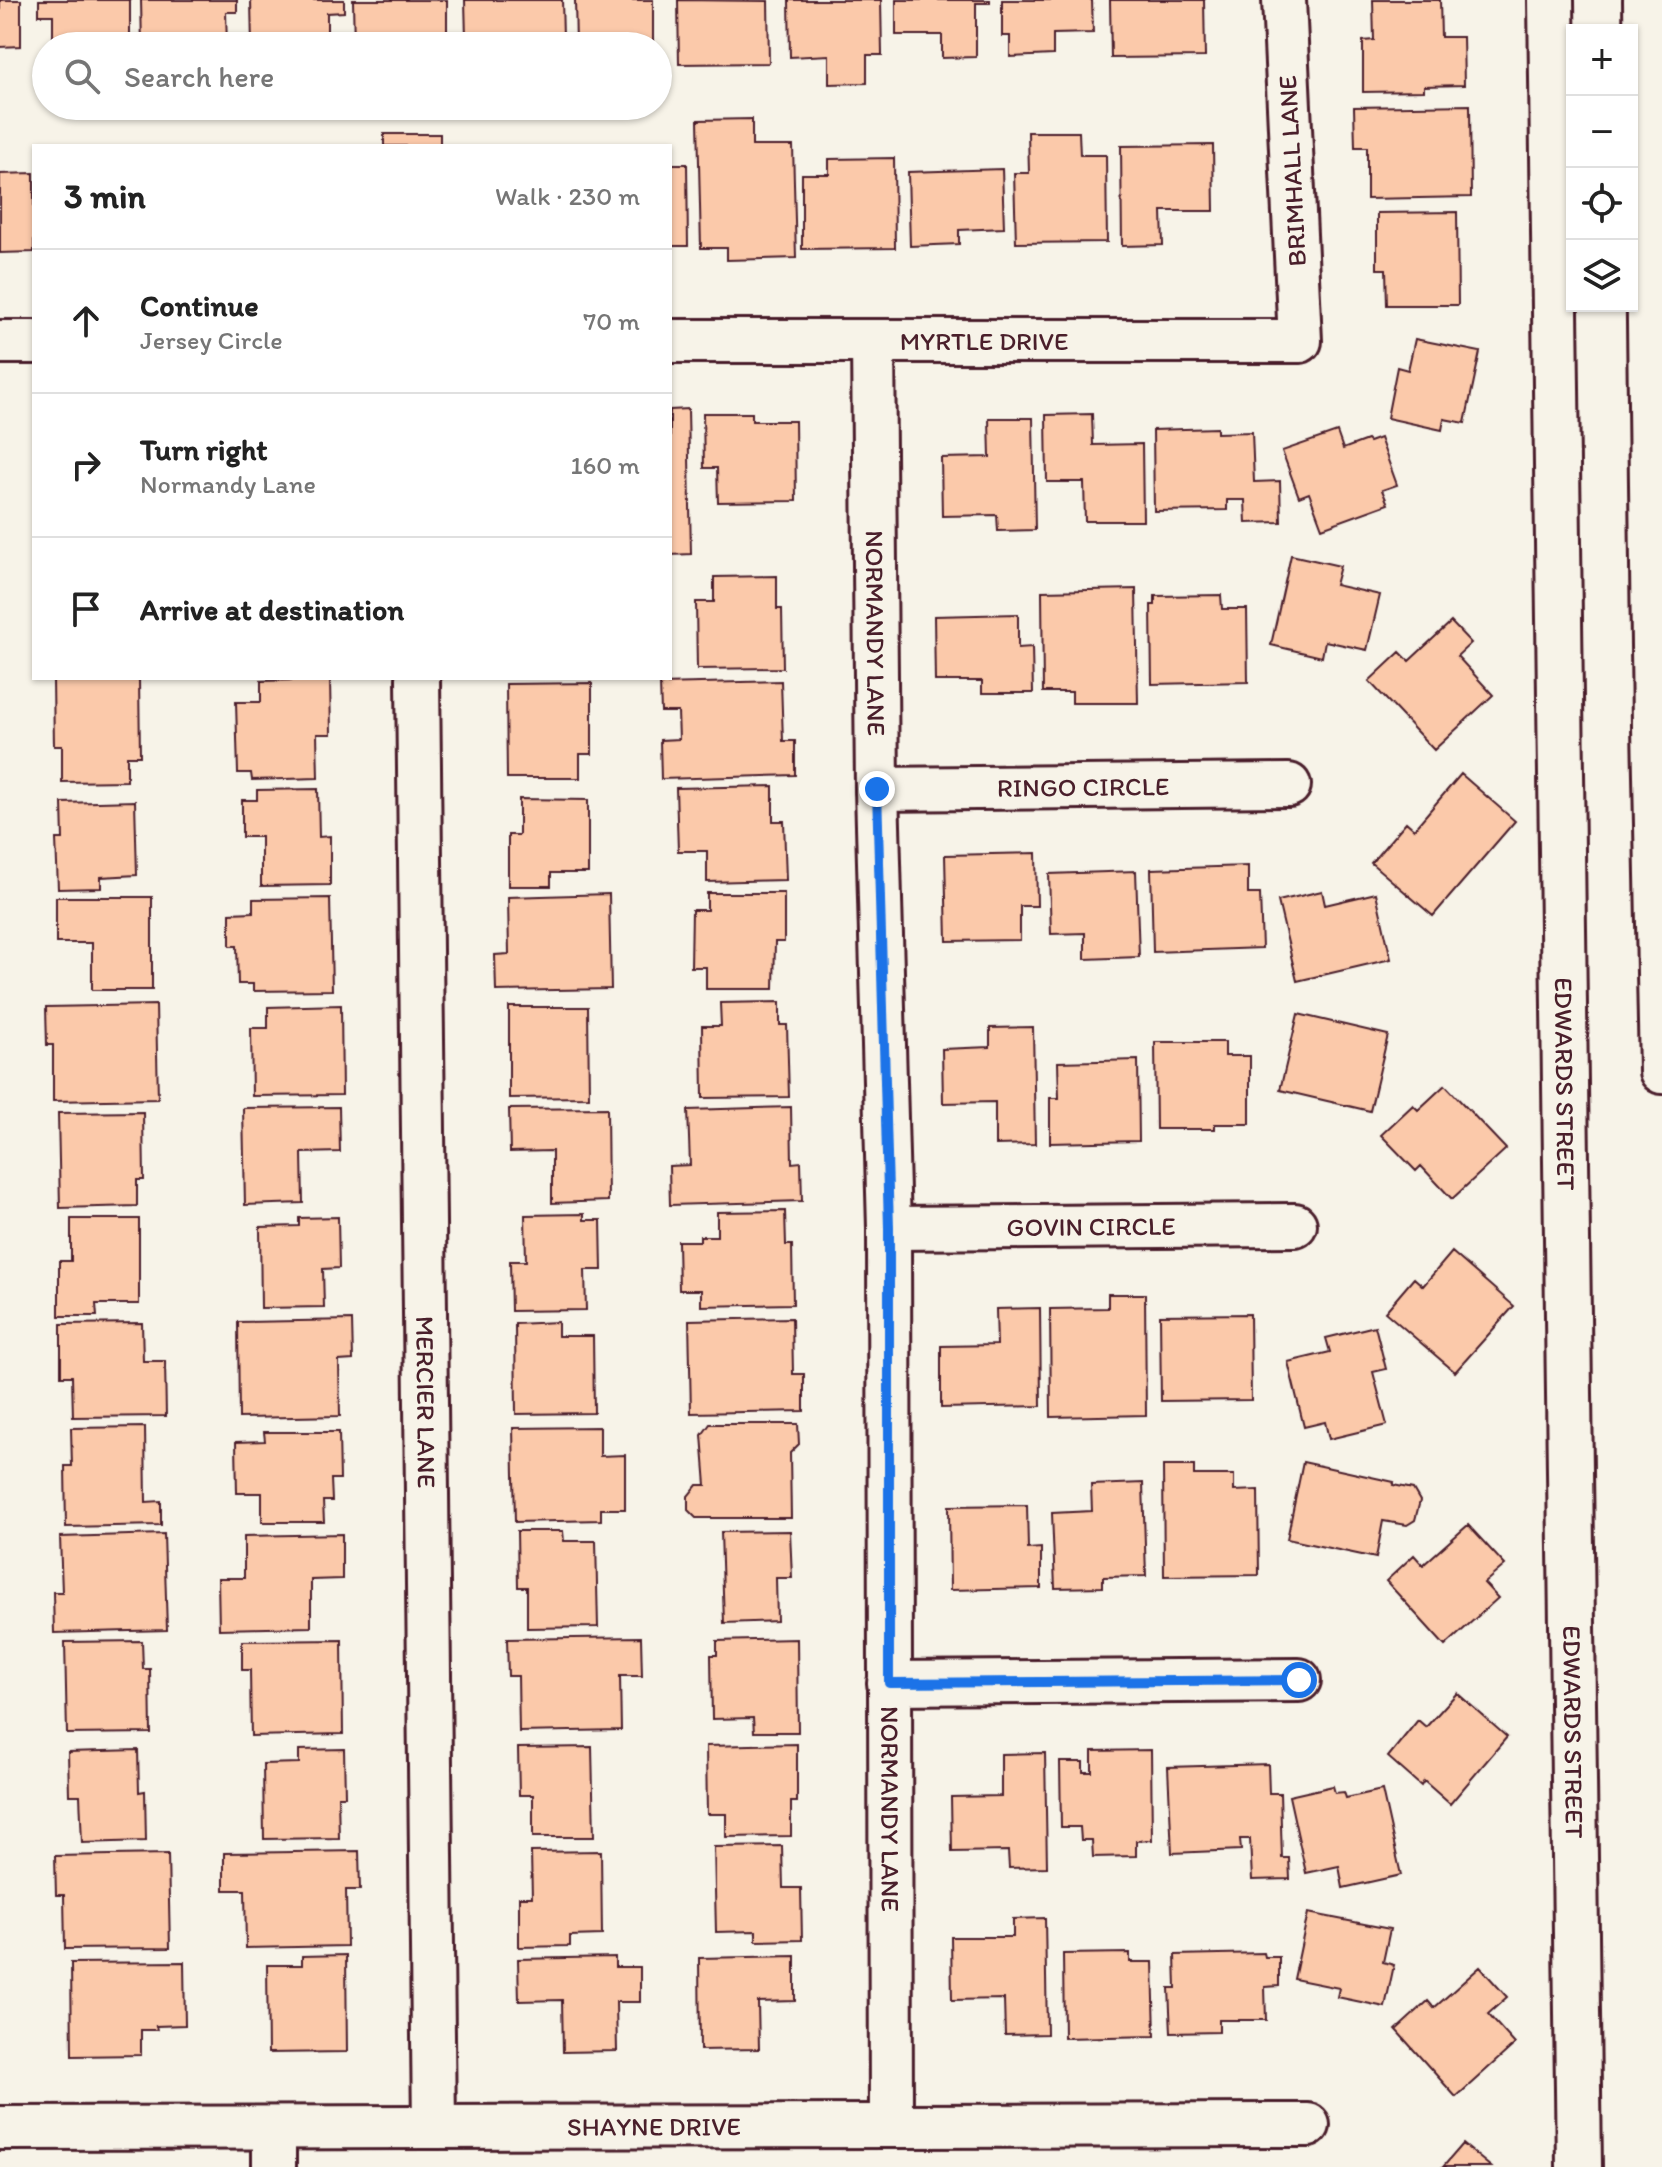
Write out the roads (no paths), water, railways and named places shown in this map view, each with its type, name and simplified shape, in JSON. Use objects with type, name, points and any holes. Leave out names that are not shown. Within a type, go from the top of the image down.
[{"type":"main road","name":"EDWARDS STREET","points":[[1551,0],[1579,2167]]},
{"type":"main road","points":[[1646,0],[1662,1071]]},
{"type":"street","name":"BRIMHALL LANE","points":[[1284,0],[1300,341]]},
{"type":"street","name":"MYRTLE DRIVE","points":[[672,341],[1300,341]]},
{"type":"street","name":"NORMANDY LANE","points":[[873,341],[877,789],[889,1228],[891,2126]]},
{"type":"street","points":[[0,342],[32,342]]},
{"type":"street","name":"MERCIER LANE","points":[[418,680],[434,2127]]},
{"type":"street","name":"RINGO CIRCLE","points":[[877,789],[1289,785]]},
{"type":"street","name":"GOVIN CIRCLE","points":[[889,1228],[1295,1225]]},
{"type":"street","points":[[889,1683],[1299,1680]]},
{"type":"street","name":"SHAYNE DRIVE","points":[[0,2128],[274,2147],[434,2127],[1308,2125]]}]
